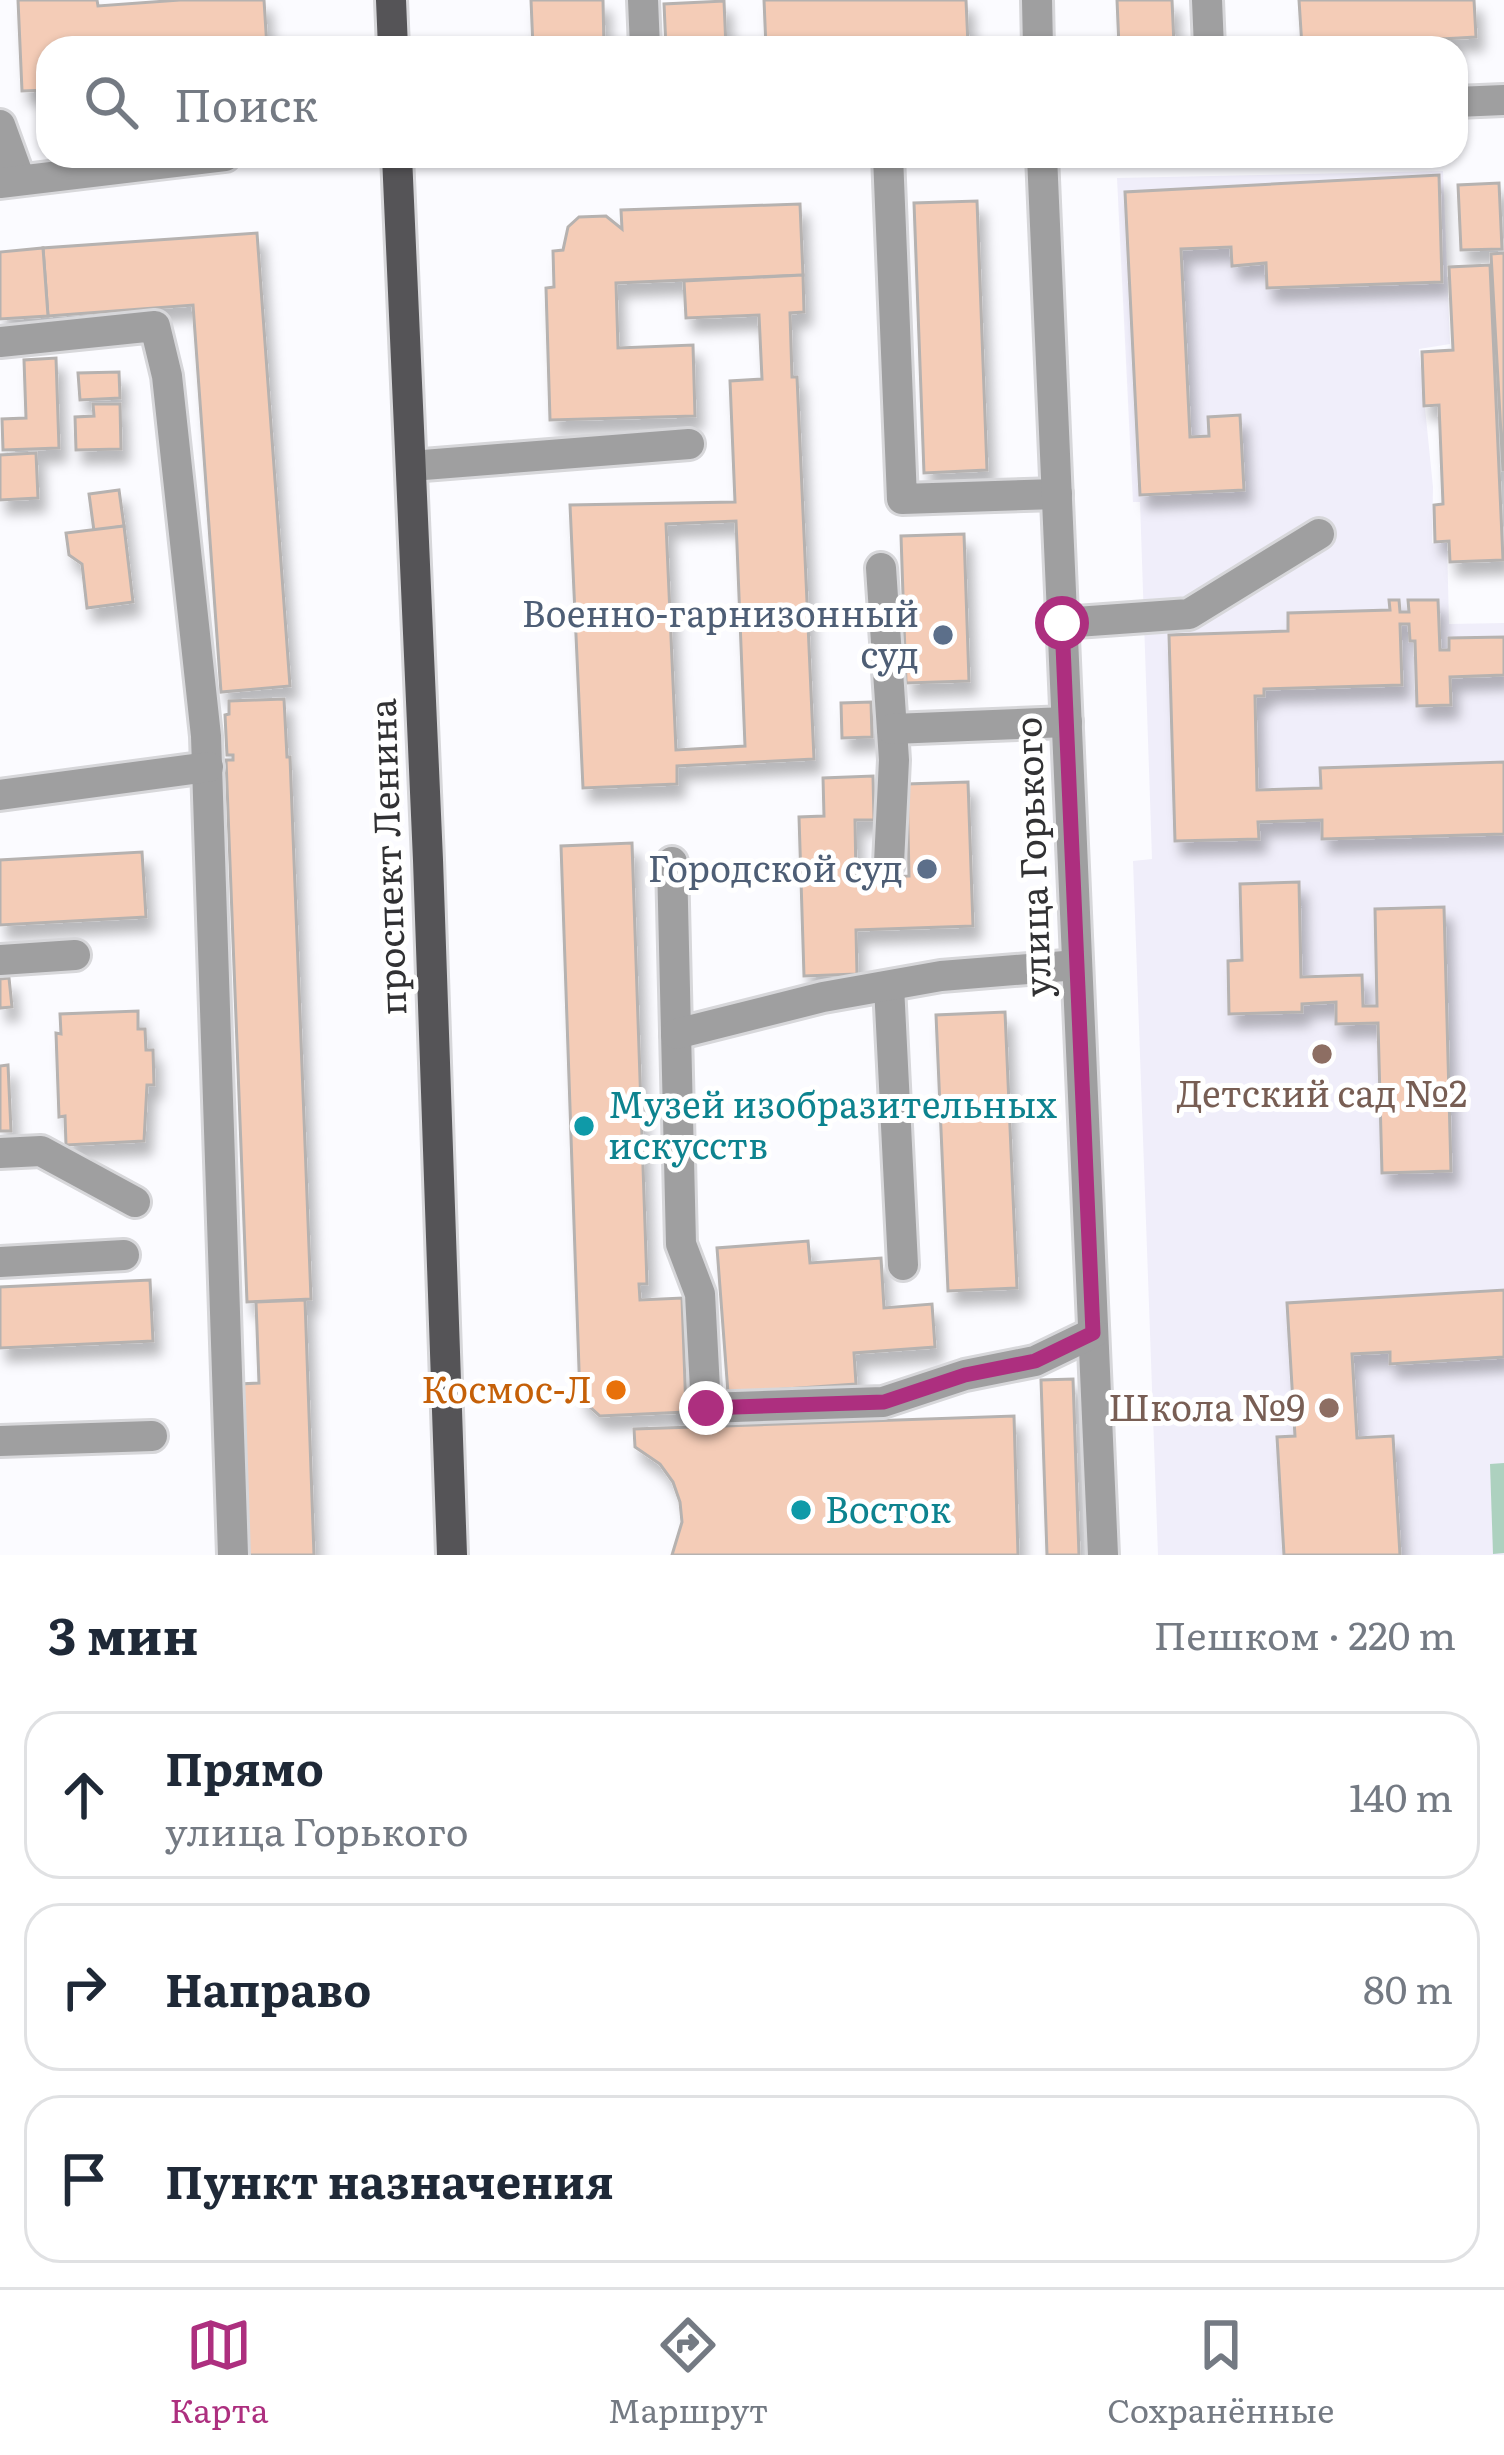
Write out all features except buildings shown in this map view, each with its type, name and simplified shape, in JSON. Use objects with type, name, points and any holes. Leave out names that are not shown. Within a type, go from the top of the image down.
[{"type":"main road","points":[[391,0],[392,36]]},
{"type":"main road","name":"проспект Ленина","points":[[398,168],[452,1555]]},
{"type":"street","points":[[643,0],[644,36]]},
{"type":"street","points":[[1037,0],[1038,36]]},
{"type":"street","points":[[1207,0],[1208,36]]},
{"type":"street","points":[[1468,102],[1504,100]]},
{"type":"street","points":[[0,125],[10,182],[126,168]]},
{"type":"street","points":[[888,168],[902,499],[1057,494]]},
{"type":"street","name":"улица Горького","points":[[1043,168],[1102,1555]]},
{"type":"street","points":[[0,342],[155,326],[167,376],[208,766],[233,1555]]},
{"type":"street","points":[[411,466],[688,444]]},
{"type":"street","points":[[1062,623],[1189,614],[1319,534]]},
{"type":"street","points":[[881,568],[894,760],[889,863]]},
{"type":"street","points":[[892,729],[1066,722]]},
{"type":"street","points":[[0,795],[208,766]]},
{"type":"street","points":[[672,862],[681,1244],[700,1294],[706,1408],[884,1402],[965,1375],[1035,1361],[1093,1333]]},
{"type":"street","points":[[0,961],[75,955]]},
{"type":"street","points":[[676,1034],[823,997],[941,976],[1077,964]]},
{"type":"street","points":[[889,986],[904,1265]]},
{"type":"street","points":[[0,1154],[41,1151],[135,1202]]},
{"type":"street","points":[[0,1262],[124,1255]]},
{"type":"street","points":[[0,1441],[152,1436]]},
{"type":"shaded area","points":[[1443,171],[1450,344],[1419,349],[1433,487],[1432,543],[1447,543],[1449,624],[1504,623],[1504,1555],[1158,1555],[1133,861],[1152,859],[1140,502],[1133,502],[1117,178]]},
{"type":"green space","points":[[1504,1463],[1504,1553],[1493,1554],[1490,1464]]},
{"type":"place","name":"Военно-гарнизонный суд","points":[[943,635]]},
{"type":"place","name":"Городской суд","points":[[927,869]]},
{"type":"place","name":"Детский сад №2","points":[[1322,1054]]},
{"type":"place","name":"Музей изобразительных искусств","points":[[584,1126]]},
{"type":"place","name":"Космос-Л","points":[[616,1390]]},
{"type":"place","name":"Школа №9","points":[[1329,1408]]},
{"type":"place","name":"Восток","points":[[801,1510]]},
{"type":"route","points":[[706,1408],[884,1402],[965,1375],[1035,1361],[1093,1333],[1062,623]]}]
